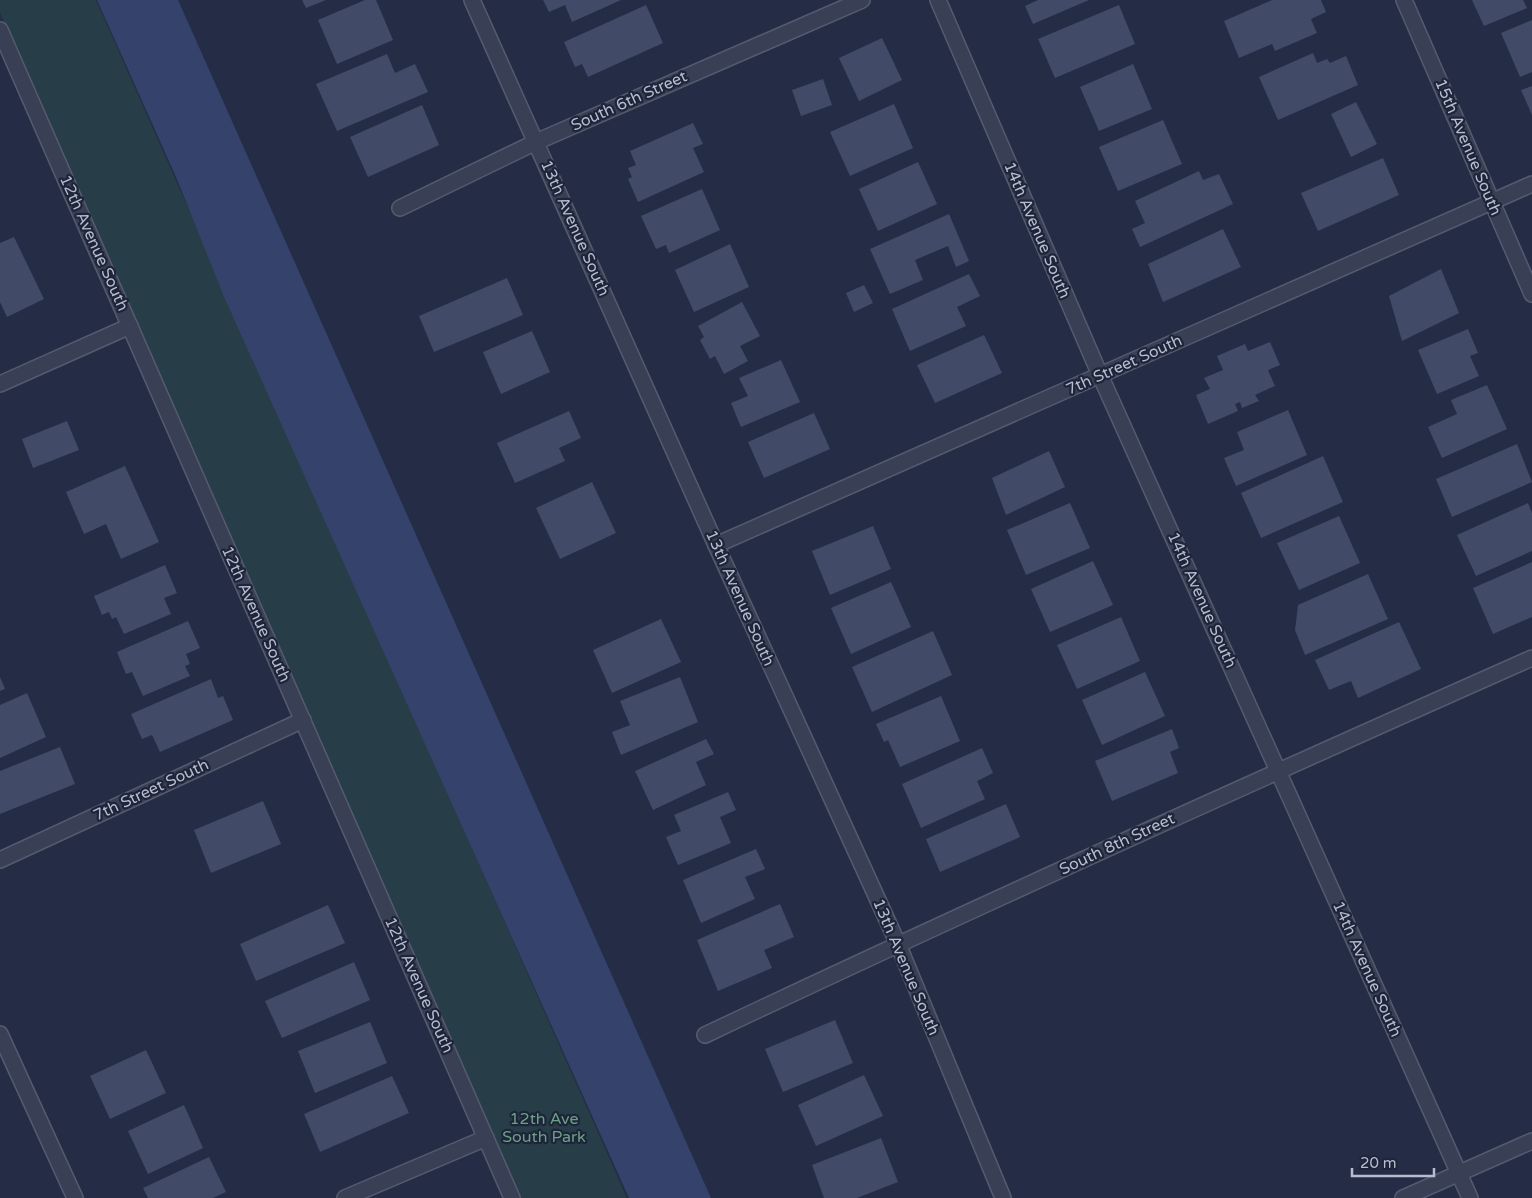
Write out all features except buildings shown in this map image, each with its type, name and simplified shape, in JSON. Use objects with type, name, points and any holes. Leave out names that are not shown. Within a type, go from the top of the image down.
[{"type":"street","name":"13th Avenue South","points":[[472,0],[716,545],[898,944],[1003,1198]]},
{"type":"street","name":"South 6th Street","points":[[400,208],[536,142],[862,0]]},
{"type":"street","name":"14th Avenue South","points":[[938,0],[1100,375],[1470,1198]]},
{"type":"street","name":"15th Avenue South","points":[[1404,0],[1532,294]]},
{"type":"street","name":"12th Avenue South","points":[[0,30],[512,1198]]},
{"type":"street","name":"7th Street South","points":[[716,545],[1532,184]]},
{"type":"street","points":[[0,384],[130,326]]},
{"type":"street","name":"South 8th Street","points":[[705,1035],[898,944],[1278,770],[1532,658]]},
{"type":"street","name":"7th Street South","points":[[0,860],[303,720]]},
{"type":"street","points":[[0,1034],[75,1198]]},
{"type":"street","points":[[345,1198],[486,1138]]},
{"type":"street","points":[[1403,1198],[1532,1141]]},
{"type":"green space","name":"12th Ave South Park","points":[[0,0],[96,0],[627,1198],[521,1198],[0,13]]},
{"type":"water","points":[[97,0],[178,0],[711,1198],[629,1198],[225,299],[176,177]]}]
